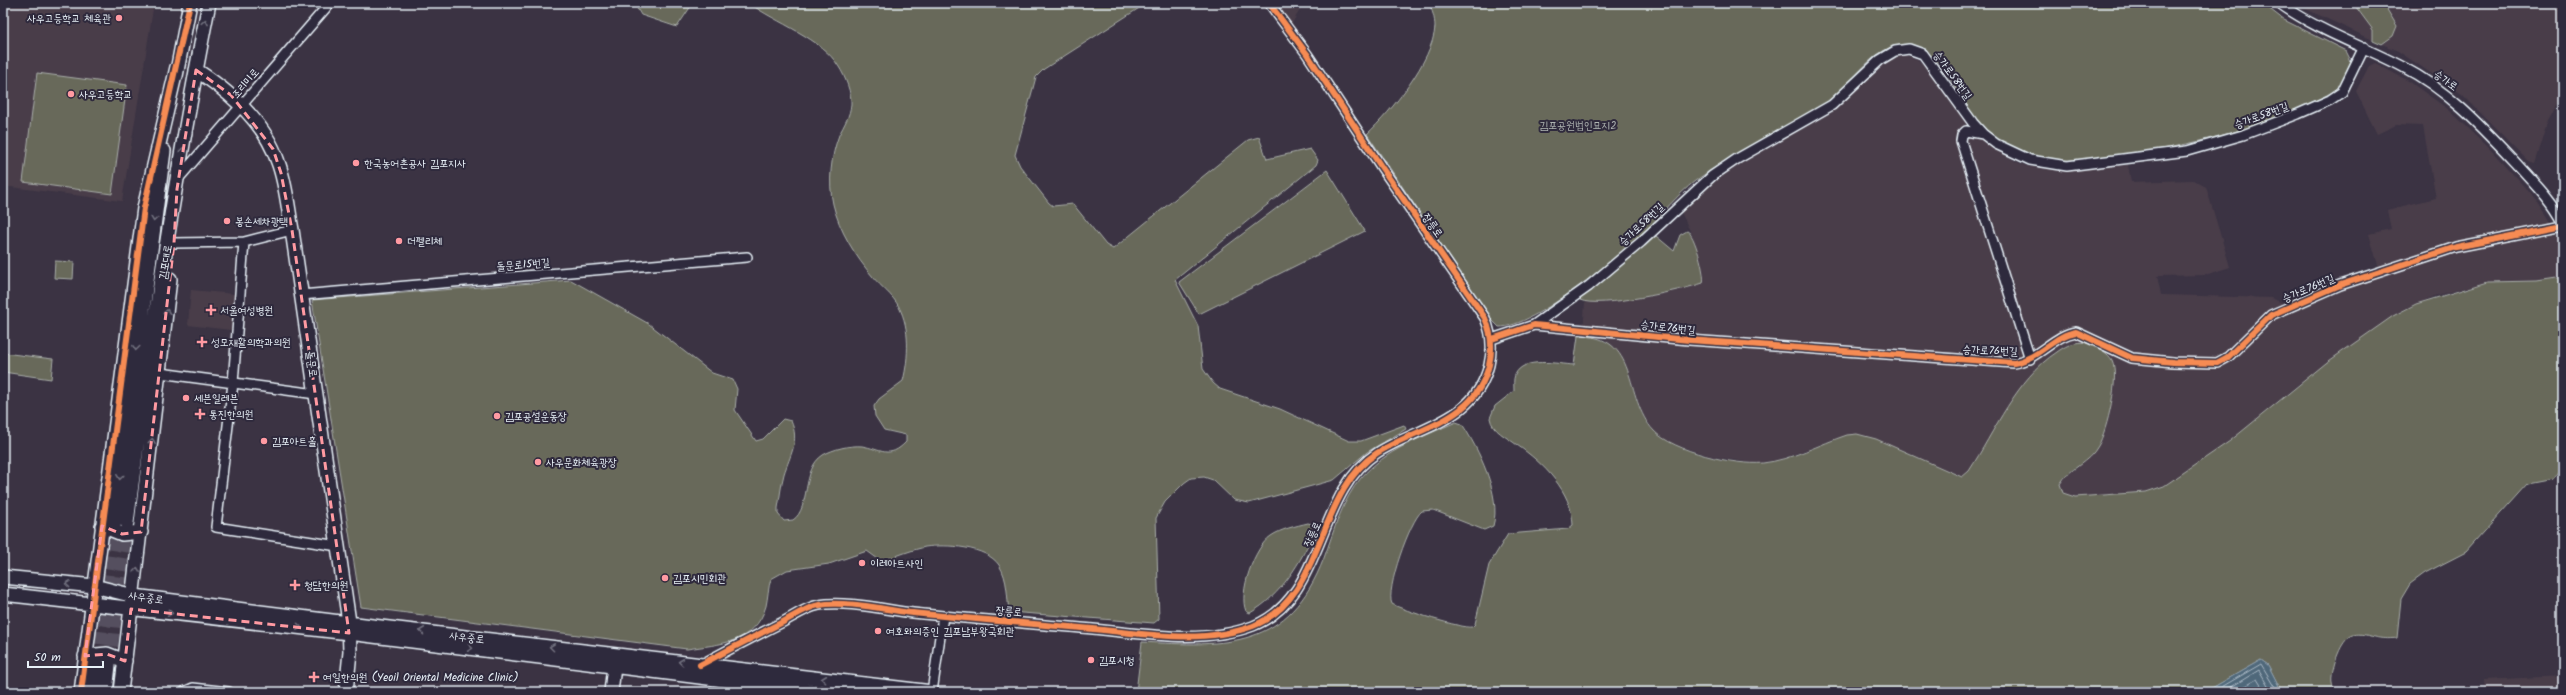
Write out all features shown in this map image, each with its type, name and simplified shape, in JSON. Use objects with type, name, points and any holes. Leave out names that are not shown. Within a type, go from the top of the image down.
[{"type":"main road","name":"김포대로","points":[[190,3],[177,67],[148,265],[121,523],[144,392],[196,70],[209,3]]},
{"type":"main road","points":[[81,692],[144,208],[177,67]]},
{"type":"main road","name":"돌문로","points":[[196,70],[226,90],[242,105],[270,144],[278,161],[292,230],[302,295],[349,627],[350,652],[346,692]]},
{"type":"main road","points":[[121,692],[131,609],[134,596],[160,373],[174,243],[177,184]]},
{"type":"main road","points":[[102,526],[122,534],[141,532]]},
{"type":"main road","name":"사우중로","points":[[3,577],[94,586],[134,596],[349,627],[614,660],[819,692]]},
{"type":"main road","name":"사우중로","points":[[3,594],[92,602],[131,609],[349,627]]},
{"type":"main road","points":[[85,656],[107,654],[124,661]]},
{"type":"main road","points":[[611,692],[614,660]]},
{"type":"main road","name":"사우중로","points":[[614,660],[700,664],[932,692]]},
{"type":"main road","points":[[93,692],[103,664],[106,692]]},
{"type":"street","name":"조리미로","points":[[177,184],[242,105],[330,3]]},
{"type":"street","name":"장릉로","points":[[700,664],[817,605],[832,604],[943,616],[1182,635],[1223,633],[1254,625],[1280,609],[1291,596],[1307,568],[1343,489],[1358,468],[1387,447],[1458,412],[1474,398],[1487,375],[1492,339],[1488,324],[1474,300],[1382,168],[1307,54],[1269,3]]},
{"type":"street","name":"승가로","points":[[2279,3],[2301,17],[2418,75],[2458,104],[2544,194],[2563,222]]},
{"type":"street","name":"승가로58번길","points":[[1534,325],[1606,271],[1712,176],[1737,159],[1832,106],[1880,60],[1895,51],[1909,49],[1923,54],[1983,134],[2019,156],[2053,165],[2083,166],[2187,152],[2256,131],[2333,98],[2348,83],[2364,47]]},
{"type":"street","name":"승가로76번길","points":[[1983,134],[1966,132],[1962,135],[1961,141],[2030,359]]},
{"type":"street","name":"승가로76번길","points":[[1492,339],[1534,325],[1689,340],[2003,362],[2030,359],[2066,335],[2076,332],[2132,358],[2172,362],[2217,363],[2228,357],[2271,315],[2340,285],[2456,247],[2563,226]]},
{"type":"street","points":[[174,243],[244,242],[292,230]]},
{"type":"street","points":[[244,242],[233,382],[216,527],[338,546]]},
{"type":"street","name":"돌문로15번길","points":[[302,295],[747,257]]},
{"type":"street","points":[[160,373],[316,394]]},
{"type":"street","points":[[932,692],[943,616]]},
{"type":"street","points":[[184,692],[192,688],[229,692]]},
{"type":"highlighted area","points":[[196,70],[231,95],[273,149],[281,173],[292,230],[349,633],[131,609],[125,661],[107,654],[85,656],[102,526],[122,534],[141,532],[174,243],[177,189]]},
{"type":"shaded area","name":"사우고등학교","points":[[3,3],[154,3],[122,201],[3,186]]},
{"type":"shaded area","points":[[1275,3],[1304,3],[1291,25]]},
{"type":"shaded area","points":[[2293,3],[2353,3],[2373,30],[2373,40]]},
{"type":"shaded area","points":[[2383,3],[2563,3],[2563,94],[2549,119],[2535,164],[2529,162],[2462,94],[2398,51],[2382,44],[2387,41],[2397,26]]},
{"type":"shaded area","points":[[1904,55],[1917,59],[1929,70],[1982,139],[2015,161],[2026,166],[2065,171],[2128,165],[2131,182],[2193,180],[2206,187],[2230,267],[2205,275],[2157,276],[2161,295],[2272,298],[2284,304],[2288,311],[2349,285],[2381,275],[2369,234],[2391,229],[2387,210],[2436,198],[2423,126],[2396,125],[2377,134],[2356,91],[2369,66],[2375,63],[2410,82],[2449,110],[2488,147],[2538,202],[2551,222],[2563,249],[2563,277],[2537,281],[2488,282],[2435,296],[2405,309],[2299,384],[2230,441],[2195,466],[2164,486],[2146,492],[2075,497],[2067,496],[2060,490],[2060,484],[2063,479],[2090,457],[2098,446],[2108,417],[2114,377],[2030,376],[2013,399],[1969,471],[1963,477],[1866,436],[1847,435],[1781,459],[1756,464],[1710,456],[1673,444],[1662,438],[1654,431],[1642,413],[1630,378],[1605,339],[1583,336],[1585,302],[1653,295],[1703,283],[1704,275],[1692,235],[1680,210],[1709,183],[1735,165],[1833,111],[1889,60]]},
{"type":"shaded area","name":"서울여성병원","points":[[191,290],[234,294],[231,330],[188,325]]},
{"type":"shaded area","points":[[2563,676],[2563,692],[2485,692],[2484,680]]},
{"type":"green space","points":[[634,3],[693,3],[677,27],[641,15]]},
{"type":"green space","points":[[749,3],[1147,3],[1044,69],[1036,77],[1015,155],[1020,166],[1049,203],[1053,206],[1073,204],[1106,245],[1113,249],[1248,140],[1259,137],[1267,159],[1310,149],[1318,160],[1316,165],[1175,280],[1198,326],[1203,369],[1213,383],[1220,389],[1280,409],[1349,441],[1361,441],[1404,425],[1406,429],[1367,452],[1334,480],[1249,503],[1234,500],[1213,480],[1204,477],[1191,478],[1184,483],[1165,502],[1156,518],[1159,619],[1154,623],[1009,612],[1007,588],[999,565],[985,554],[975,550],[954,546],[925,547],[884,560],[878,559],[867,551],[829,564],[787,570],[771,579],[766,606],[761,619],[754,628],[745,635],[734,640],[711,646],[687,649],[361,607],[312,300],[571,280],[649,324],[712,373],[733,380],[737,389],[735,410],[756,441],[763,439],[783,419],[791,421],[795,435],[794,442],[783,478],[778,508],[778,514],[784,521],[793,520],[799,514],[805,498],[812,469],[816,461],[823,455],[837,449],[857,446],[890,452],[895,451],[906,442],[906,435],[884,430],[875,416],[874,406],[879,399],[903,381],[907,353],[907,333],[903,315],[894,299],[876,281],[854,252],[839,223],[831,196],[831,169],[834,152],[850,108],[851,100],[848,85],[839,67],[822,48],[810,39]]},
{"type":"green space","name":"김포공원법인묘지2","points":[[1429,3],[2262,3],[2284,20],[2346,51],[2351,61],[2340,86],[2331,93],[2254,126],[2200,141],[2145,152],[2093,159],[2057,160],[2033,155],[2016,149],[1991,134],[1974,117],[1947,75],[1937,62],[1926,52],[1914,46],[1900,45],[1889,48],[1879,53],[1861,69],[1836,96],[1812,114],[1727,160],[1695,181],[1682,192],[1634,241],[1576,288],[1533,316],[1514,324],[1499,327],[1491,319],[1367,134],[1399,99],[1419,70],[1427,55],[1435,27],[1434,17]]},
{"type":"green space","points":[[2353,3],[2383,3],[2397,26],[2393,36],[2382,44],[2373,40],[2373,30]]},
{"type":"green space","points":[[37,73],[127,85],[112,194],[23,182]]},
{"type":"green space","points":[[1327,170],[1365,231],[1199,314],[1179,282]]},
{"type":"green space","points":[[1687,231],[1693,239],[1699,255],[1703,272],[1703,283],[1641,298],[1604,302],[1580,300],[1580,297],[1652,237],[1656,236],[1674,251],[1680,235]]},
{"type":"green space","points":[[55,261],[74,262],[73,279],[54,278]]},
{"type":"green space","points":[[2563,277],[2563,464],[2553,479],[2527,484],[2466,552],[2425,573],[2410,584],[2401,599],[2397,638],[2386,639],[2360,634],[2353,635],[2347,639],[2341,648],[2333,670],[2332,685],[2336,692],[2282,692],[2268,665],[2261,660],[2205,692],[1136,692],[1142,642],[1201,644],[1228,642],[1252,636],[1273,626],[1293,610],[1310,588],[1324,558],[1344,506],[1354,487],[1361,478],[1371,468],[1393,452],[1456,422],[1462,424],[1475,446],[1487,473],[1494,501],[1495,514],[1493,526],[1484,530],[1433,510],[1422,511],[1417,517],[1405,541],[1395,571],[1391,597],[1392,604],[1398,607],[1445,622],[1472,627],[1475,624],[1489,565],[1508,534],[1568,529],[1573,525],[1571,513],[1562,489],[1537,460],[1500,433],[1491,423],[1490,418],[1495,406],[1514,391],[1514,377],[1519,369],[1525,365],[1542,362],[1574,365],[1578,336],[1598,338],[1612,346],[1621,357],[1628,370],[1637,402],[1644,417],[1654,431],[1675,445],[1690,451],[1706,456],[1737,462],[1763,463],[1784,459],[1847,435],[1857,434],[1876,439],[1962,477],[1969,471],[2007,407],[2030,376],[2043,363],[2065,347],[2079,342],[2088,343],[2104,351],[2112,360],[2114,368],[2113,390],[2102,439],[2090,457],[2068,474],[2060,484],[2063,493],[2075,497],[2146,492],[2164,486],[2230,441],[2326,363],[2393,316],[2416,304],[2488,282],[2537,281]]},
{"type":"green space","points":[[3,353],[53,359],[51,379],[3,372]]},
{"type":"green space","points":[[1308,523],[1315,525],[1315,529],[1304,553],[1289,577],[1261,606],[1250,613],[1246,611],[1244,594],[1246,583],[1249,571],[1259,550],[1271,536],[1279,531]]},
{"type":"water","points":[[2261,660],[2268,665],[2282,692],[2205,692]]},
{"type":"tunnel","points":[[97,663],[115,523]]},
{"type":"tunnel","points":[[109,665],[127,523]]},
{"type":"cycle path","points":[[81,692],[144,208],[190,3]]},
{"type":"cycle path","points":[[700,665],[805,610],[814,606],[829,604],[866,606],[913,613],[1167,636],[1211,635],[1233,632],[1253,626],[1277,612],[1294,592],[1308,569],[1342,493],[1357,471],[1377,453],[1444,420],[1472,399],[1482,384],[1490,359],[1490,335],[1485,318],[1382,168],[1307,54],[1269,3]]},
{"type":"cycle path","points":[[1492,339],[1534,325],[1689,340],[2014,363],[2023,361],[2068,334],[2076,332],[2132,358],[2173,362],[2217,363],[2228,357],[2271,315],[2340,285],[2456,247],[2563,226]]},
{"type":"place","name":"사우고등학교 체육관","points":[[119,18]]},
{"type":"place","name":"사우고등학교","points":[[71,94]]},
{"type":"place","name":"한국농어촌공사 김포지사","points":[[356,163]]},
{"type":"place","name":"봉손세차광택","points":[[227,221]]},
{"type":"place","name":"더펠리체","points":[[399,241]]},
{"type":"place","name":"서울여성병원","points":[[211,310]]},
{"type":"place","name":"성모재활의학과의원","points":[[202,342]]},
{"type":"place","name":"세븐일레븐","points":[[186,398]]},
{"type":"place","name":"통진한의원","points":[[200,414]]},
{"type":"place","name":"김포공설운동장","points":[[497,416]]},
{"type":"place","name":"김포아트홀","points":[[264,441]]},
{"type":"place","name":"사우문화체육광장","points":[[538,462]]},
{"type":"place","name":"이레아트사인","points":[[862,563]]},
{"type":"place","name":"김포시민회관","points":[[665,578]]},
{"type":"place","name":"청담한의원","points":[[295,585]]},
{"type":"place","name":"여호와의증인 김포남부왕국회관","points":[[878,631]]},
{"type":"place","name":"김포시청","points":[[1091,660]]},
{"type":"place","name":"여일한의원 (Yeoil Oriental Medicine Clinic)","points":[[314,677]]}]
